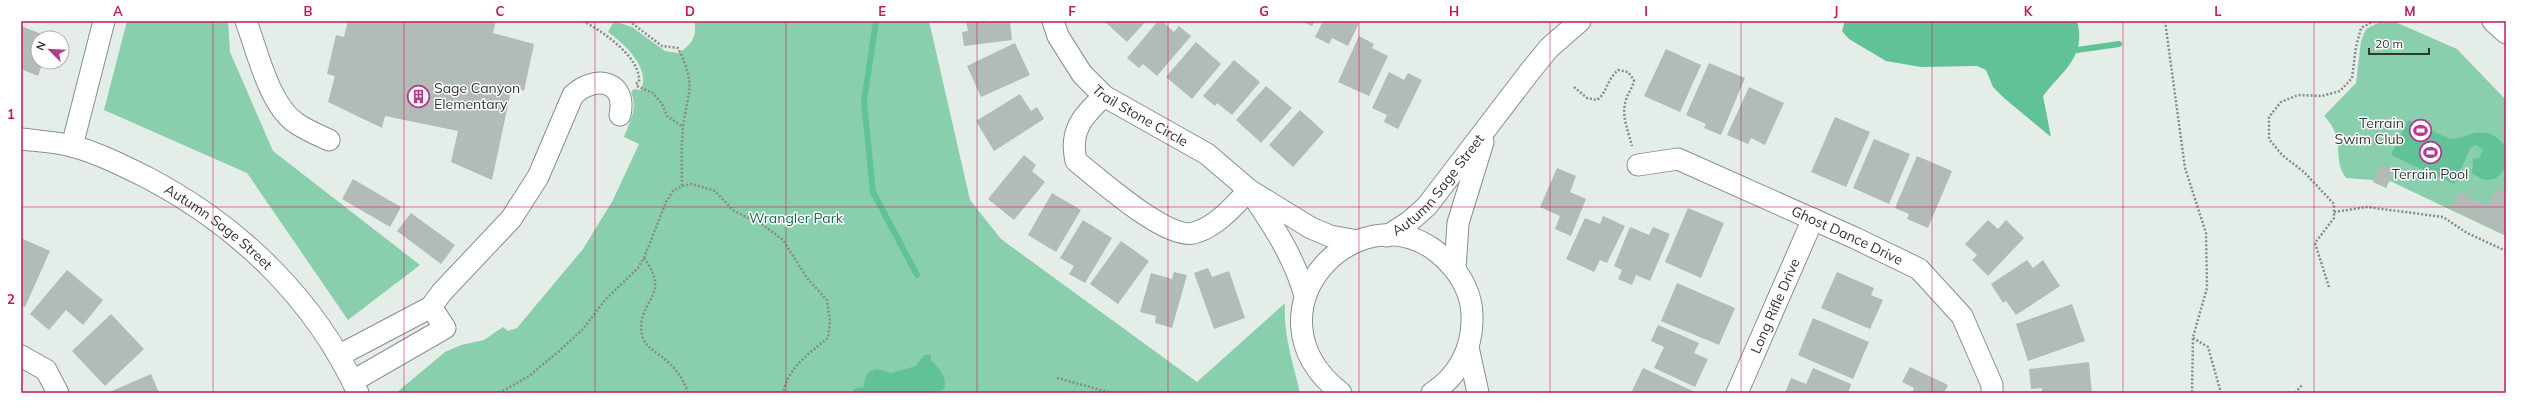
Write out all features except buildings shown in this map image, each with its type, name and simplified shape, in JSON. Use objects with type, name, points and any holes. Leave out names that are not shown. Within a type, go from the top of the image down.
[{"type":"street","points":[[72,146],[104,21]]},
{"type":"street","points":[[246,21],[269,86],[281,106],[295,122],[329,140]]},
{"type":"street","name":"Trail Stone Circle","points":[[1053,21],[1058,36],[1082,74],[1104,96],[1207,154],[1249,190],[1311,228],[1330,236],[1358,241]]},
{"type":"street","name":"Autumn Sage Street","points":[[1387,236],[1409,222],[1427,206],[1549,48],[1580,21]]},
{"type":"street","points":[[340,355],[431,307],[442,292],[511,219],[538,177],[573,95],[588,84],[604,82],[619,94],[622,104],[620,115]]},
{"type":"street","points":[[1104,96],[1083,118],[1073,136],[1076,161],[1127,202],[1166,229],[1182,234],[1194,233],[1224,215],[1249,190]]},
{"type":"street","name":"Autumn Sage Street","points":[[1455,269],[1458,223],[1486,131]]},
{"type":"street","name":"Autumn Sage Street","points":[[21,139],[72,146],[128,168],[183,197],[221,223],[265,260],[326,333],[340,355],[355,387]]},
{"type":"street","name":"Ghost Dance Drive","points":[[1638,165],[1678,159],[1813,219],[1919,269],[1962,316],[1992,385],[1992,393]]},
{"type":"street","name":"Trail Stone Circle","points":[[1249,190],[1286,247],[1298,271],[1305,296]]},
{"type":"street","name":"Long Rifle Drive","points":[[1737,393],[1813,219]]},
{"type":"street","points":[[1316,393],[1315,368],[1302,333],[1305,296],[1313,278],[1325,262],[1341,249],[1358,241],[1387,236],[1407,238],[1425,244],[1442,255],[1455,269],[1470,298],[1472,320],[1468,347],[1452,376],[1432,393]]},
{"type":"street","points":[[355,387],[445,328],[431,307]]},
{"type":"street","points":[[1468,347],[1478,393]]},
{"type":"street","points":[[21,356],[46,370],[58,393]]},
{"type":"street","points":[[1315,368],[1327,382],[1341,393]]},
{"type":"path","points":[[583,21],[612,40],[626,54],[635,66],[640,77],[639,82],[634,85]]},
{"type":"path","points":[[629,21],[662,46],[678,48],[688,69],[692,90],[683,127],[682,186]]},
{"type":"path","points":[[2165,21],[2185,168],[2206,233],[2207,288],[2193,338],[2192,393]]},
{"type":"path","points":[[2329,287],[2315,243],[2334,218],[2334,204],[2304,172],[2282,155],[2269,139],[2269,116],[2281,102],[2298,94],[2322,96],[2340,91],[2352,78],[2356,47],[2361,28],[2374,21]]},
{"type":"path","points":[[1574,87],[1587,98],[1597,100],[1603,96],[1608,78],[1618,70],[1628,72],[1634,80],[1632,90],[1626,98],[1623,115],[1638,165]]},
{"type":"path","points":[[629,81],[634,85],[653,93],[662,104],[667,116],[683,127]]},
{"type":"path","points":[[499,393],[529,376],[583,329],[605,300],[638,268],[644,258],[666,202],[673,192],[682,186],[692,184],[715,191],[734,211],[763,225],[783,240],[807,278],[827,300],[830,321],[828,338],[796,366],[789,375],[783,393]]},
{"type":"path","points":[[2334,212],[2367,207],[2443,217],[2467,233],[2506,251]]},
{"type":"path","points":[[644,258],[656,280],[655,293],[644,314],[641,325],[643,339],[652,350],[668,362],[682,378],[688,393]]},
{"type":"path","points":[[2193,338],[2208,348],[2221,393]]},
{"type":"path","points":[[1057,378],[1112,393]]},
{"type":"path","points":[[2295,393],[2303,384]]},
{"type":"green space","points":[[127,21],[228,21],[230,52],[273,151],[420,265],[348,320],[247,173],[104,110]]},
{"type":"green space","name":"Wrangler Park","points":[[614,21],[632,27],[665,51],[678,53],[690,44],[694,36],[694,21],[929,21],[970,200],[1001,239],[1197,382],[1285,303],[1287,337],[1300,393],[396,393],[445,352],[461,345],[484,340],[503,327],[508,331],[517,328],[583,249],[613,200],[639,144],[624,137],[631,120],[634,104],[631,92],[634,89],[641,90],[643,82],[642,74],[635,58],[622,43],[608,32]]},
{"type":"green space","name":"Terrain Swim Club","points":[[2382,21],[2393,21],[2457,49],[2506,100],[2506,236],[2390,181],[2386,186],[2372,180],[2346,178],[2339,163],[2335,132],[2331,124],[2324,116],[2356,83],[2361,41],[2366,29]]},
{"type":"shaded area","points":[[1845,21],[2077,21],[2079,44],[2076,54],[2065,71],[2043,96],[2051,137],[1993,87],[1986,70],[1977,66],[1921,67],[1886,61],[1849,39],[1842,31]]},
{"type":"shaded area","name":"Terrain Pool","points":[[2408,120],[2450,139],[2481,132],[2498,138],[2504,146],[2507,156],[2506,166],[2501,174],[2493,179],[2484,179],[2472,173],[2473,159],[2479,158],[2483,150],[2476,145],[2471,147],[2454,184],[2391,155]]},
{"type":"shaded area","points":[[924,355],[931,355],[931,360],[944,376],[944,389],[936,393],[853,393],[853,390],[859,387],[863,388],[866,376],[870,371],[877,369],[891,373],[916,366]]},
{"type":"waterway","points":[[876,21],[864,101],[873,192],[917,275]]},
{"type":"waterway","points":[[2077,50],[2119,44]]},
{"type":"place","name":"Sage Canyon Elementary","points":[[419,96]]},
{"type":"place","name":"Terrain Swim Club","points":[[2420,131]]},
{"type":"place","name":"Terrain Pool","points":[[2430,152]]}]
